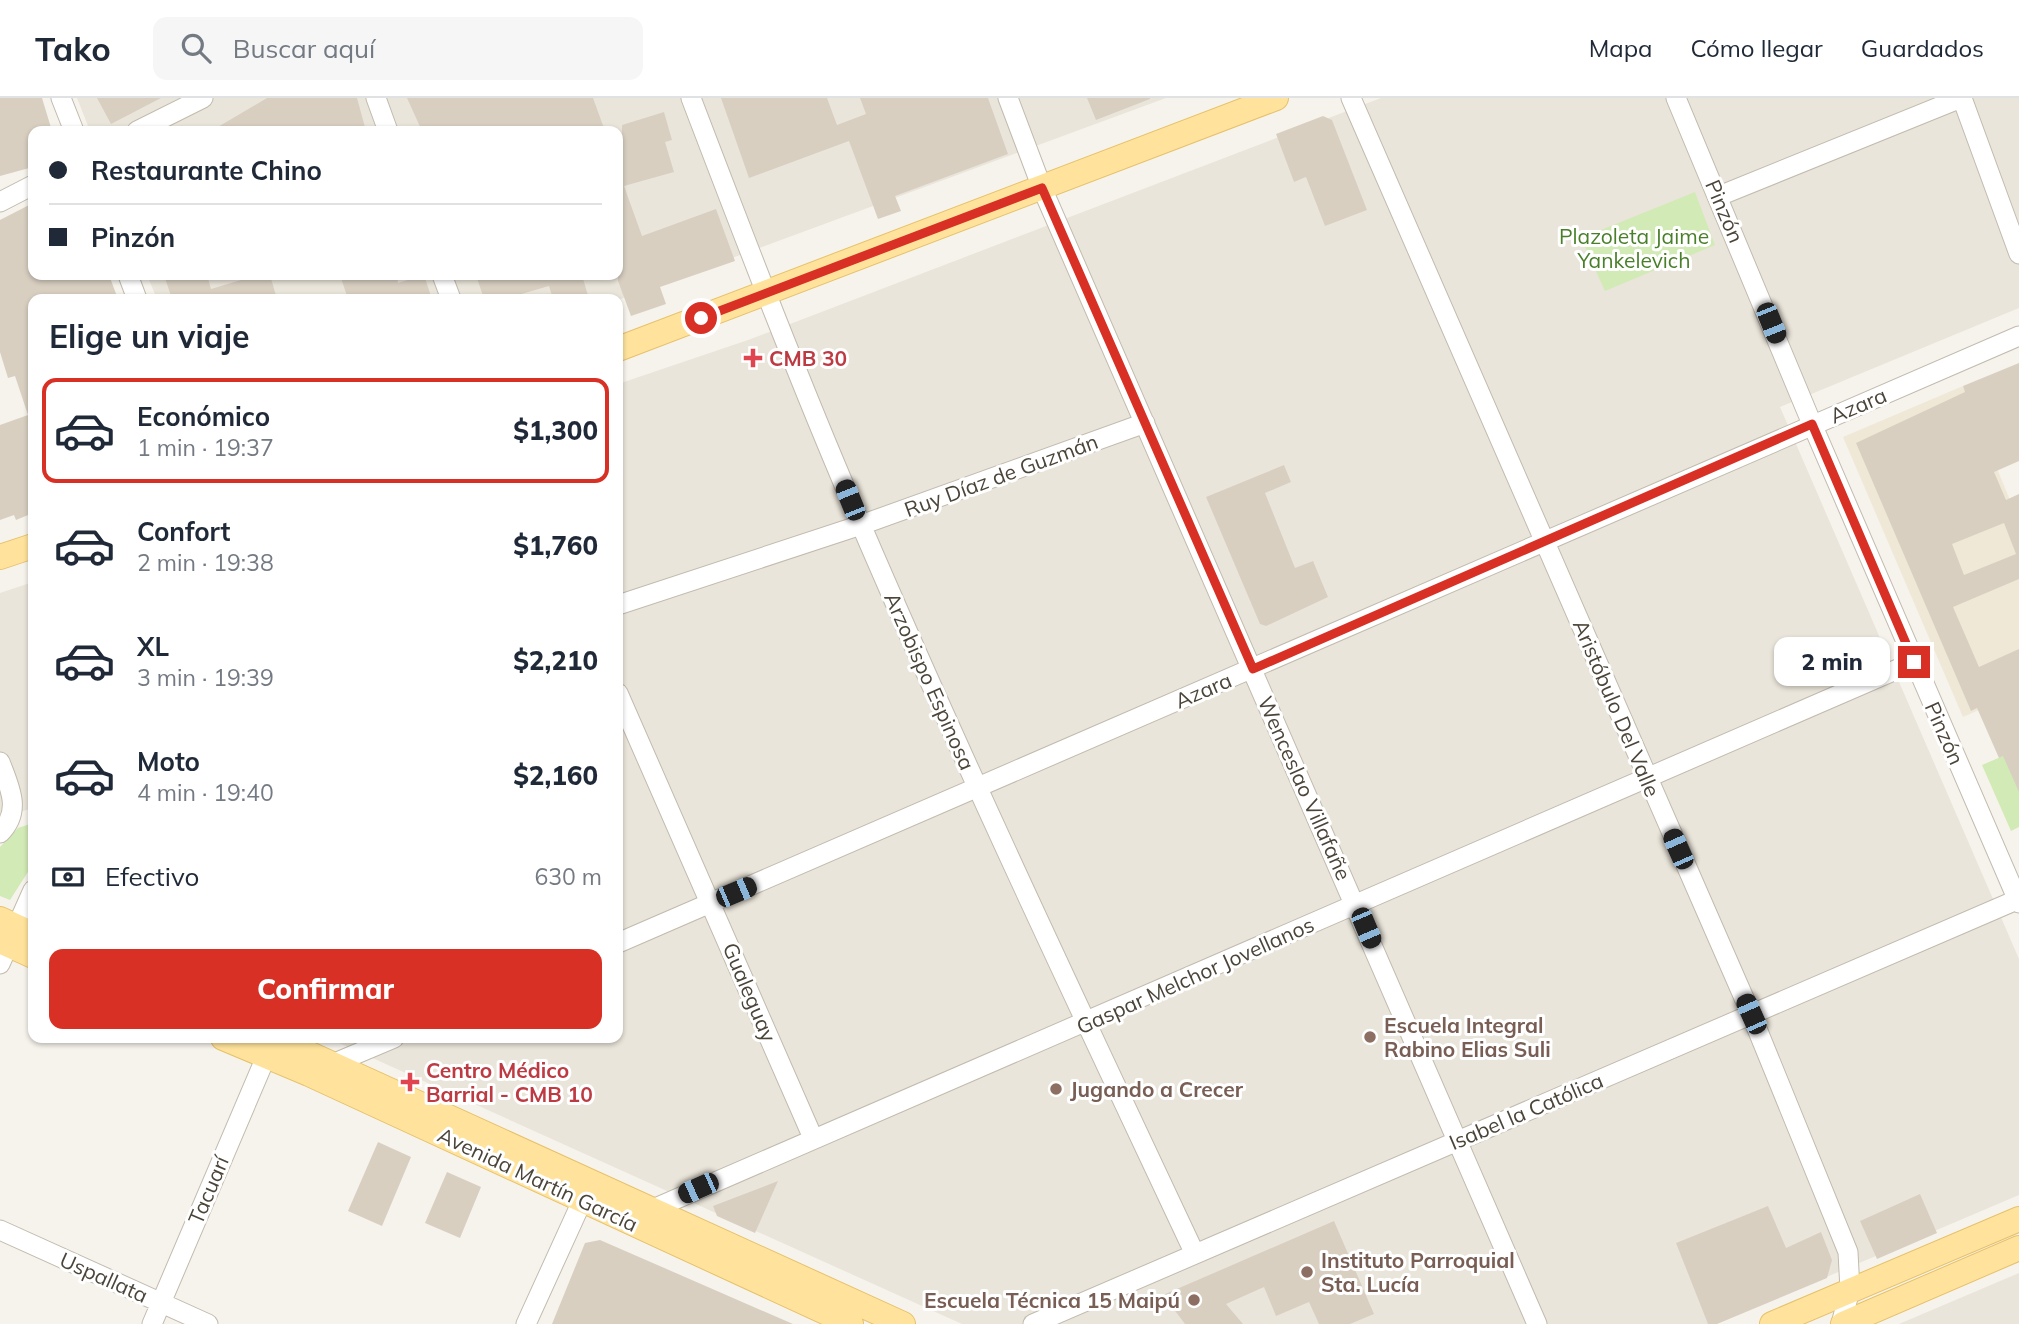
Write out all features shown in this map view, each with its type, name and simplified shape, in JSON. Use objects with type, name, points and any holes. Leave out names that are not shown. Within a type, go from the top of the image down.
[{"type":"main road","points":[[623,347],[1276,98]]},
{"type":"main road","points":[[0,557],[28,548]]},
{"type":"main road","points":[[10,938],[28,952]]},
{"type":"main road","name":"Avenida Martín García","points":[[272,1044],[332,1064],[641,1215],[903,1324]]},
{"type":"main road","name":"Avenida Martín García","points":[[272,1044],[309,1074],[587,1190]]},
{"type":"main road","name":"Avenida Martín García","points":[[641,1215],[851,1324]]},
{"type":"main road","points":[[1772,1324],[2019,1219]]},
{"type":"main road","points":[[1842,1324],[2019,1248]]},
{"type":"street","points":[[61,98],[72,126]]},
{"type":"street","points":[[147,126],[203,98]]},
{"type":"street","points":[[376,98],[386,126]]},
{"type":"street","name":"Arzobispo Espinosa","points":[[691,98],[766,293],[861,525],[977,787],[1194,1252]]},
{"type":"street","name":"Wenceslao Villafañe","points":[[1008,98],[1042,188],[1537,1324]]},
{"type":"street","name":"Aristóbulo Del Valle","points":[[1351,98],[1751,1014],[1848,1252],[1850,1290],[1842,1324]]},
{"type":"street","name":"Pinzón","points":[[1676,98],[1812,424],[2019,901]]},
{"type":"street","points":[[1719,196],[1961,98],[2019,254]]},
{"type":"street","points":[[0,202],[28,188]]},
{"type":"street","name":"Azara","points":[[623,941],[2019,336]]},
{"type":"street","name":"Ruy Díaz de Guzmán","points":[[623,603],[861,525],[1145,423]]},
{"type":"street","name":"Gaspar Melchor Jovellanos","points":[[641,1215],[1914,662]]},
{"type":"street","name":"Gualeguay","points":[[623,705],[813,1138]]},
{"type":"street","points":[[0,762],[12,793],[12,816],[0,833]]},
{"type":"street","points":[[12,816],[28,815]]},
{"type":"street","points":[[10,938],[28,900]]},
{"type":"street","name":"Isabel la Católica","points":[[1033,1324],[1194,1252],[2019,901]]},
{"type":"street","points":[[309,1074],[382,1043]]},
{"type":"street","name":"Tacuarí","points":[[152,1324],[272,1044]]},
{"type":"street","points":[[526,1324],[587,1190]]},
{"type":"street","name":"Uspallata","points":[[0,1230],[208,1324]]},
{"type":"shaded area","points":[[77,98],[1166,98],[623,298],[623,294],[155,294],[149,280],[623,280],[623,126],[88,126]]},
{"type":"shaded area","points":[[1381,98],[2019,98],[2019,308],[1780,407],[2019,959],[2019,1195],[1716,1324],[962,1324],[339,1043],[623,1043],[623,382],[748,340]]},
{"type":"shaded area","points":[[1963,386],[2019,522],[2019,692],[1963,717],[1843,437]]},
{"type":"shaded area","points":[[28,584],[28,810],[0,818],[0,593]]},
{"type":"shaded area","points":[[2019,1273],[2019,1324],[1899,1324]]},
{"type":"green space","name":"Plazoleta Jaime Yankelevich","points":[[1695,192],[1715,245],[1605,291],[1581,238]]},
{"type":"green space","points":[[2017,750],[2008,766],[2019,789],[2019,827],[2011,831],[1982,765]]},
{"type":"green space","points":[[28,825],[28,872],[10,900],[0,896],[0,847],[18,828]]},
{"type":"building","points":[[0,98],[42,98],[50,126],[28,126],[28,168],[0,176]]},
{"type":"building","points":[[97,98],[161,98],[111,124]]},
{"type":"building","points":[[267,98],[357,98],[365,126],[219,126]]},
{"type":"building","points":[[407,98],[593,98],[603,126],[420,126]]},
{"type":"building","points":[[721,98],[827,98],[837,125],[866,114],[860,98],[988,98],[1008,154],[895,196],[901,211],[878,219],[849,141],[749,178]]},
{"type":"building","points":[[1087,98],[1150,98],[1150,99],[1096,120]]},
{"type":"building","points":[[664,112],[672,140],[665,142],[674,172],[624,186],[642,236],[716,209],[735,261],[660,287],[666,304],[631,316],[618,281],[623,280],[622,125]]},
{"type":"building","points":[[1323,116],[1332,120],[1367,210],[1325,226],[1306,177],[1294,182],[1276,134]]},
{"type":"building","points":[[28,206],[28,280],[111,280],[116,294],[28,294],[28,415],[15,376],[8,378],[0,352],[0,220]]},
{"type":"building","points":[[166,280],[208,280],[211,289],[241,280],[271,280],[276,294],[170,294]]},
{"type":"building","points":[[342,280],[398,280],[398,283],[426,280],[430,294],[346,294]]},
{"type":"building","points":[[478,280],[583,280],[588,294],[551,294],[549,286],[521,294],[482,294]]},
{"type":"building","points":[[2019,363],[2019,461],[1994,472],[2006,500],[2019,494],[2019,579],[1953,607],[1979,667],[2019,649],[2019,792],[2003,756],[1999,758],[1977,708],[1971,711],[1856,443],[1965,392],[1963,386]],"holes":[[[2004,523],[2016,554],[1964,575],[1952,544]]]},
{"type":"building","points":[[28,415],[28,515],[16,520],[14,515],[0,520],[0,425]]},
{"type":"building","points":[[1284,465],[1291,482],[1265,493],[1295,568],[1313,561],[1328,597],[1266,626],[1260,624],[1206,497]]},
{"type":"building","points":[[378,1142],[411,1157],[382,1226],[348,1211]]},
{"type":"building","points":[[447,1172],[481,1187],[460,1238],[425,1223]]},
{"type":"building","points":[[778,1181],[755,1233],[717,1216],[713,1206]]},
{"type":"building","points":[[1920,1194],[1937,1233],[1877,1259],[1860,1221]]},
{"type":"building","points":[[1768,1206],[1786,1248],[1821,1232],[1832,1260],[1827,1278],[1717,1324],[1708,1324],[1676,1243]]},
{"type":"building","name":"Instituto Parroquial Sta. Lucía","points":[[1334,1221],[1374,1314],[1350,1324],[1319,1324],[1309,1302],[1276,1316],[1264,1287],[1226,1304],[1243,1324],[1185,1324],[1163,1295]]},
{"type":"building","points":[[600,1240],[793,1324],[552,1324],[585,1243]]},
{"type":"place","name":"CMB 30","points":[[753,358]]},
{"type":"place","name":"Escuela Integral Rabino Elias Suli","points":[[1370,1037]]},
{"type":"place","name":"Centro Médico Barrial - CMB 10","points":[[410,1082]]},
{"type":"place","name":"Jugando a Crecer","points":[[1056,1089]]},
{"type":"place","name":"Instituto Parroquial Sta. Lucía","points":[[1307,1272]]},
{"type":"place","name":"Escuela Técnica 15 Maipú","points":[[1194,1300]]},
{"type":"route","points":[[701,318],[1042,188],[1253,669],[1812,424],[1914,662]]}]
